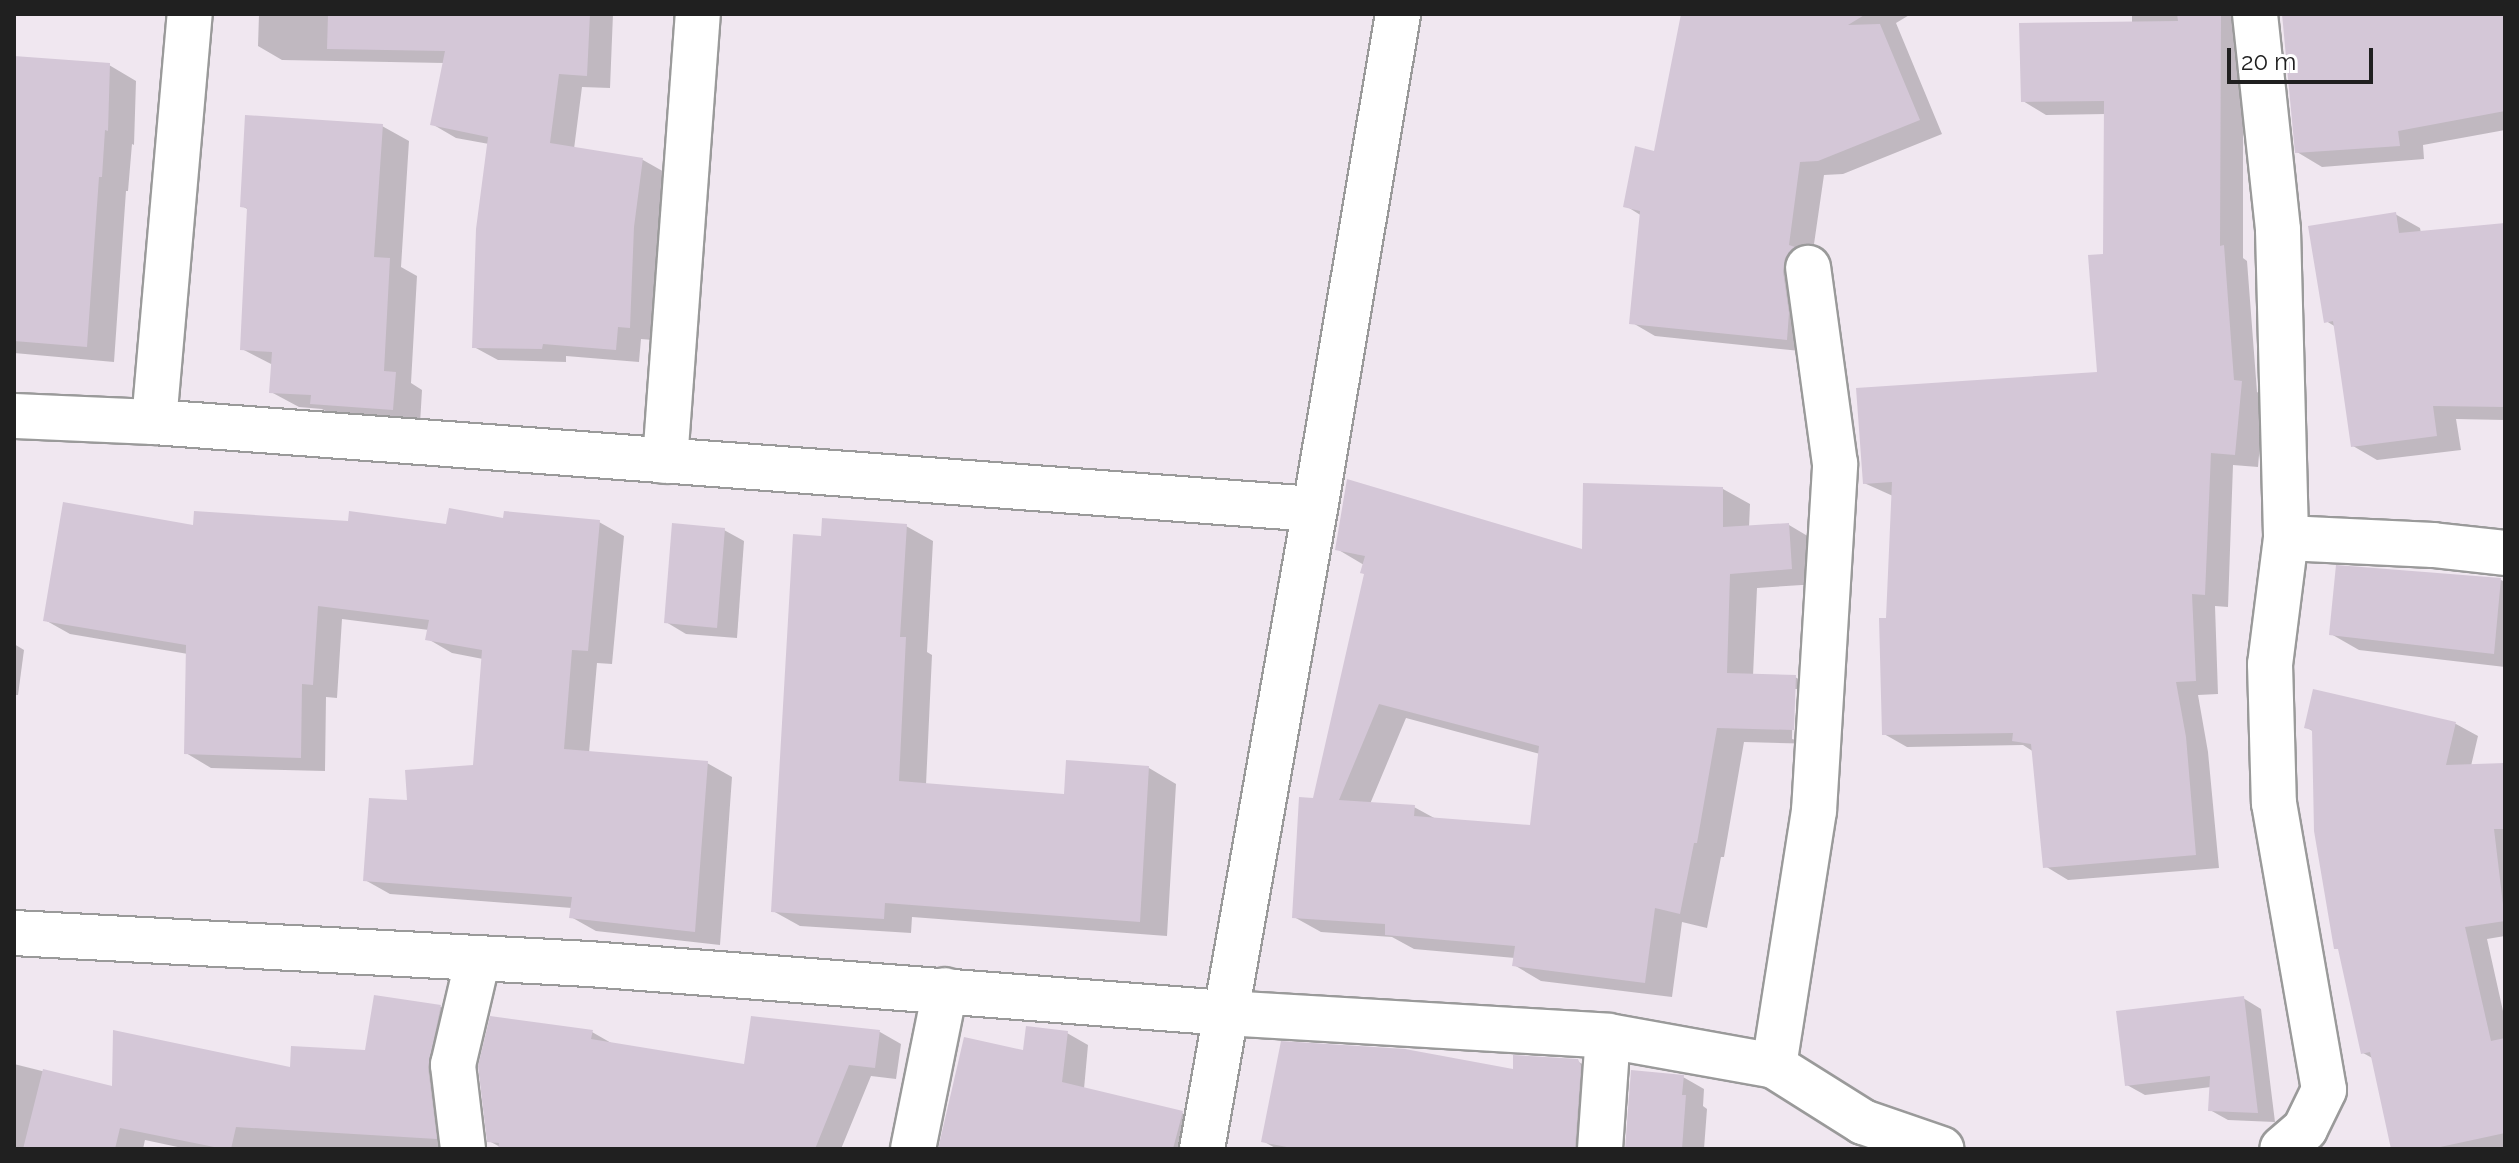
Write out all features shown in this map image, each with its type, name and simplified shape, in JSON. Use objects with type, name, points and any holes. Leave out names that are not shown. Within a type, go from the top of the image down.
[{"type":"street","points":[[154,422],[190,14]]},
{"type":"street","points":[[665,461],[698,14]]},
{"type":"street","points":[[1202,1149],[1315,509],[1398,14]]},
{"type":"street","points":[[2255,14],[2278,230],[2286,538],[2270,664],[2274,803],[2324,1090],[2300,1142]]},
{"type":"street","points":[[1774,1066],[1814,811],[1835,464],[1808,268]]},
{"type":"street","points":[[14,416],[154,422],[1315,509]]},
{"type":"street","points":[[2286,538],[2433,545],[2505,553]]},
{"type":"street","points":[[14,933],[478,958],[1226,1013],[1608,1036],[1774,1066],[1860,1136],[1941,1149]]},
{"type":"street","points":[[463,1149],[453,1065],[478,958]]},
{"type":"street","points":[[913,1149],[945,990]]},
{"type":"street","points":[[1600,1149],[1608,1036]]},
{"type":"building","points":[[328,14],[590,14],[587,76],[559,74],[550,143],[643,158],[634,227],[630,328],[618,327],[616,350],[543,344],[542,349],[472,348],[476,229],[488,137],[430,125],[445,51],[327,49]]},
{"type":"building","points":[[1681,14],[1866,14],[1848,25],[1880,24],[1920,120],[1818,161],[1800,162],[1789,245],[1795,247],[1785,258],[1783,271],[1789,313],[1787,340],[1629,324],[1640,211],[1623,207],[1635,146],[1654,151]]},
{"type":"building","points":[[2177,14],[2221,14],[2220,246],[2224,245],[2234,380],[2242,381],[2235,455],[2211,453],[2205,595],[2192,594],[2196,681],[2176,682],[2186,737],[2196,855],[2043,868],[2031,744],[2012,741],[2013,733],[1882,735],[1879,618],[1886,618],[1892,482],[1863,484],[1856,388],[2097,372],[2088,255],[2103,254],[2104,101],[2021,102],[2019,23],[2178,21]]},
{"type":"building","points":[[2282,14],[2505,14],[2505,111],[2398,131],[2400,146],[2295,153]]},
{"type":"building","points":[[14,56],[110,63],[108,131],[105,130],[102,177],[99,177],[87,347],[14,341]]},
{"type":"building","points":[[245,115],[383,124],[374,257],[390,258],[384,371],[396,372],[393,410],[310,404],[311,395],[269,393],[272,352],[240,350],[247,208],[240,207]]},
{"type":"building","points":[[2396,212],[2399,233],[2505,223],[2505,407],[2433,406],[2437,436],[2351,447],[2333,321],[2324,323],[2308,226]]},
{"type":"building","points":[[1347,479],[1582,549],[1583,483],[1723,487],[1723,527],[1789,523],[1792,569],[1730,574],[1727,673],[1796,675],[1794,730],[1717,728],[1697,843],[1694,843],[1680,914],[1655,908],[1645,983],[1512,966],[1515,946],[1385,935],[1385,924],[1292,918],[1299,797],[1313,798],[1364,574],[1360,573],[1365,556],[1335,550]],"holes":[[[1379,704],[1539,746],[1530,825],[1414,816],[1415,805],[1339,800]]]},
{"type":"building","points":[[63,502],[193,525],[194,511],[348,521],[349,511],[446,524],[449,508],[503,518],[504,511],[600,520],[588,651],[572,650],[564,749],[708,761],[695,932],[569,918],[572,897],[363,881],[369,798],[407,800],[405,770],[473,765],[482,650],[425,640],[429,620],[318,606],[313,685],[302,684],[301,758],[184,754],[186,645],[43,621]]},
{"type":"building","points":[[822,518],[907,524],[900,637],[906,637],[899,781],[1064,794],[1066,760],[1149,766],[1140,922],[885,903],[884,919],[771,912],[793,534],[821,536]]},
{"type":"building","points":[[672,523],[725,528],[717,628],[664,623]]},
{"type":"building","points":[[2336,565],[2501,578],[2494,654],[2329,635]]},
{"type":"building","points":[[2313,689],[2456,722],[2446,765],[2505,763],[2505,829],[2494,829],[2505,921],[2465,927],[2491,1041],[2505,1038],[2505,1133],[2431,1149],[2391,1149],[2370,1052],[2361,1054],[2338,949],[2334,949],[2314,831],[2312,730],[2304,728]]},
{"type":"building","points":[[374,995],[441,1005],[428,1067],[437,1139],[236,1127],[231,1149],[224,1149],[120,1128],[115,1149],[23,1149],[43,1069],[112,1086],[113,1030],[290,1067],[291,1046],[365,1050]]},
{"type":"building","points":[[2244,996],[2258,1113],[2208,1111],[2210,1076],[2125,1086],[2116,1011]]},
{"type":"building","points":[[490,1016],[593,1030],[591,1039],[744,1064],[751,1016],[880,1030],[875,1068],[849,1065],[815,1149],[498,1149],[499,1143],[487,1142],[478,1066]]},
{"type":"building","points":[[1026,1026],[1068,1031],[1062,1082],[1183,1111],[1173,1149],[938,1149],[964,1037],[1023,1050]]},
{"type":"building","points":[[1281,1041],[1405,1049],[1513,1069],[1513,1055],[1578,1059],[1581,1066],[1575,1149],[1297,1149],[1261,1142]]},
{"type":"building","points":[[1631,1070],[1684,1075],[1682,1095],[1686,1095],[1682,1149],[1625,1149]]}]
